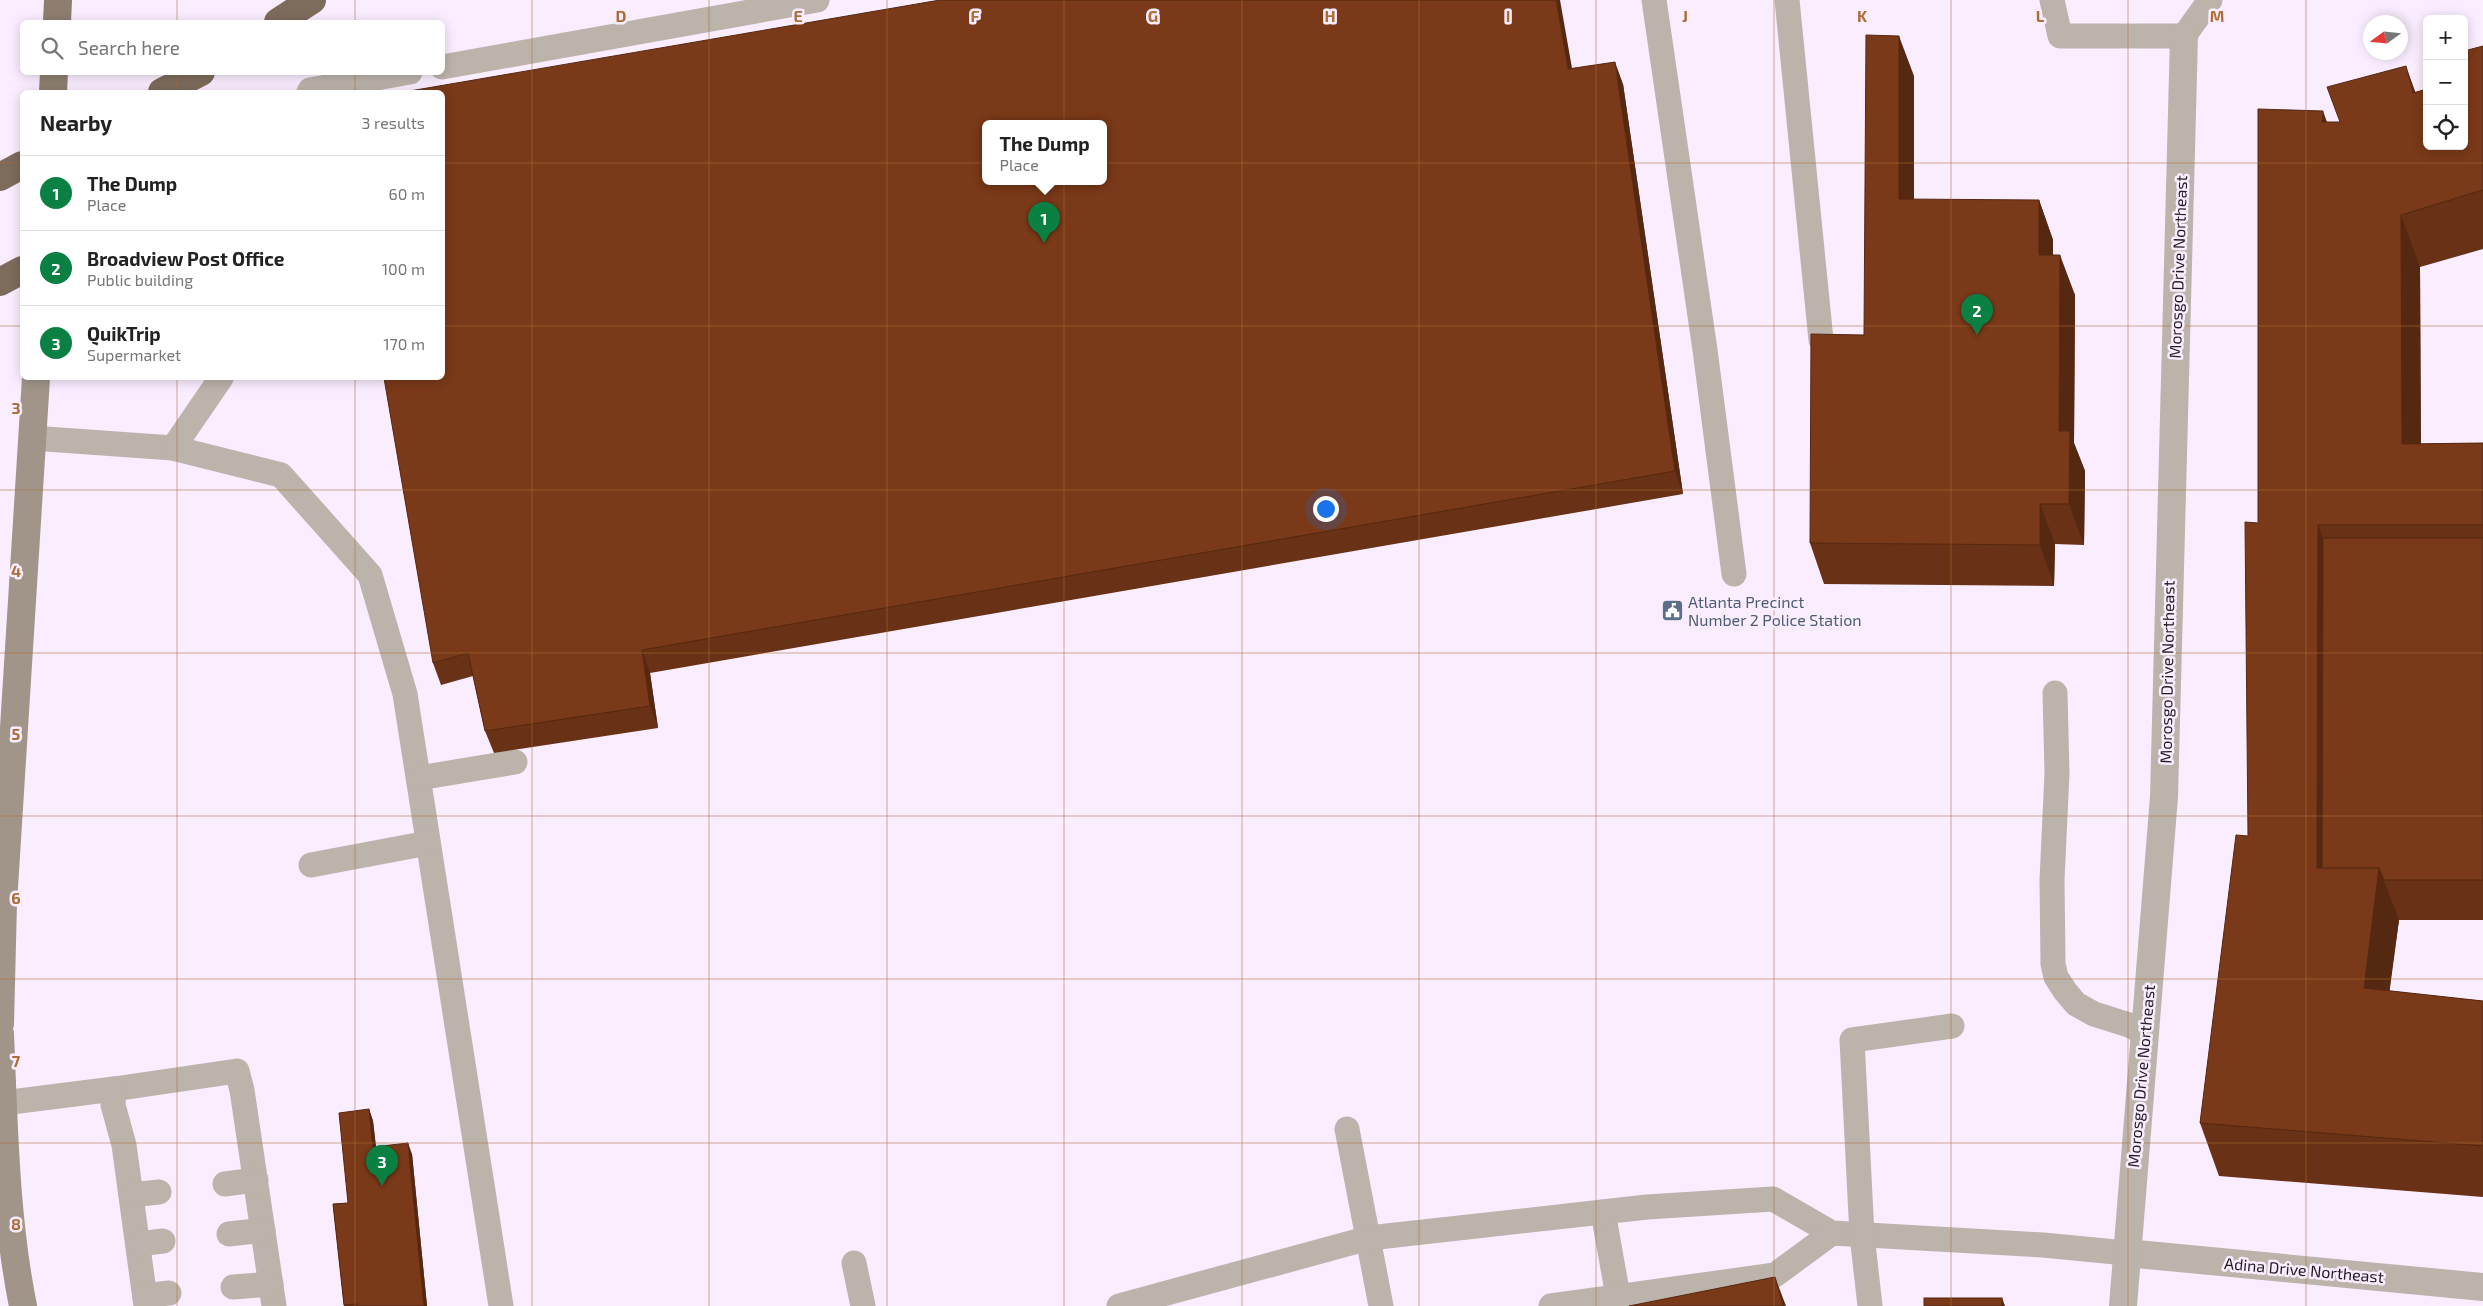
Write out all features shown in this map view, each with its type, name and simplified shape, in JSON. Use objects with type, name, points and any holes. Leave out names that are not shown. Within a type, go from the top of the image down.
[{"type":"highway","points":[[281,20],[312,0]]},
{"type":"highway","points":[[166,90],[195,75]]},
{"type":"highway","points":[[0,177],[20,167]]},
{"type":"highway","points":[[0,282],[20,271]]},
{"type":"main road","points":[[57,20],[58,0]]},
{"type":"main road","points":[[53,90],[54,75]]},
{"type":"main road","points":[[0,1024],[3,903],[36,380]]},
{"type":"main road","points":[[0,1034],[5,1155],[17,1278],[23,1306]]},
{"type":"street","name":"Morosgo Drive Northeast","points":[[2123,1306],[2164,797],[2184,36]]},
{"type":"street","name":"Adina Drive Northeast","points":[[2126,1253],[2483,1287]]},
{"type":"lane","points":[[445,66],[817,0]]},
{"type":"lane","points":[[1654,0],[1705,350],[1734,574]]},
{"type":"lane","points":[[1787,0],[1821,340]]},
{"type":"lane","points":[[2052,0],[2060,36],[2184,36],[2210,0]]},
{"type":"lane","points":[[310,90],[393,75]]},
{"type":"lane","points":[[173,448],[220,380]]},
{"type":"lane","points":[[32,438],[173,448],[281,476],[370,575],[405,694],[501,1306]]},
{"type":"lane","points":[[2055,692],[2057,773],[2052,880],[2053,964],[2056,977],[2065,992],[2076,1004],[2094,1014],[2129,1025],[2144,1032]]},
{"type":"lane","points":[[419,778],[515,762]]},
{"type":"lane","points":[[311,865],[428,843]]},
{"type":"lane","points":[[1870,1306],[1862,1235],[1852,1040],[1952,1026]]},
{"type":"lane","points":[[3,1103],[237,1071],[242,1090],[272,1295],[233,1288]]},
{"type":"lane","points":[[114,1088],[113,1105],[124,1146],[146,1301],[169,1293]]},
{"type":"lane","points":[[1348,1129],[1381,1306]]},
{"type":"lane","points":[[225,1184],[256,1180]]},
{"type":"lane","points":[[132,1194],[159,1192]]},
{"type":"lane","points":[[1119,1306],[1369,1238],[1603,1212],[1774,1199],[1832,1233],[2043,1245],[2126,1253]]},
{"type":"lane","points":[[1603,1212],[1618,1296]]},
{"type":"lane","points":[[229,1234],[263,1230]]},
{"type":"lane","points":[[1551,1306],[1776,1275],[1832,1233]]},
{"type":"lane","points":[[138,1244],[163,1241]]},
{"type":"lane","points":[[854,1263],[863,1306]]},
{"type":"building","points":[[940,0],[1556,0],[1568,69],[1615,62],[1675,471],[642,650],[650,706],[485,731],[468,653],[433,663],[384,380],[445,380],[445,90],[416,90]]},
{"type":"building","points":[[1866,35],[1899,36],[1899,199],[2039,200],[2039,255],[2060,255],[2059,431],[2070,431],[2069,504],[2040,504],[2040,545],[1810,543],[1811,334],[1864,335]]},
{"type":"building","points":[[2483,46],[2483,190],[2401,215],[2402,444],[2483,443],[2483,525],[2318,525],[2317,868],[2379,868],[2364,988],[2483,1001],[2483,1146],[2200,1123],[2236,835],[2248,836],[2245,522],[2258,523],[2258,109],[2323,111],[2322,122],[2340,122],[2327,87],[2406,66],[2413,93],[2423,90],[2423,150],[2468,150],[2468,50]]},
{"type":"building","points":[[2323,538],[2483,538],[2483,880],[2384,880],[2379,868],[2322,868]]},
{"type":"building","points":[[369,1109],[373,1147],[408,1143],[424,1306],[344,1305],[333,1204],[348,1203],[339,1113]]},
{"type":"building","points":[[1775,1277],[1783,1306],[1629,1306]]},
{"type":"building","points":[[1924,1298],[2002,1298],[2002,1306],[1924,1306]]},
{"type":"place","name":"The Dump","points":[[1044,243]]},
{"type":"place","name":"Broadview Post Office","points":[[1977,335]]},
{"type":"place","name":"Atlanta Precinct Number 2 Police Station","points":[[1672,611]]},
{"type":"place","name":"QuikTrip","points":[[382,1186]]}]
